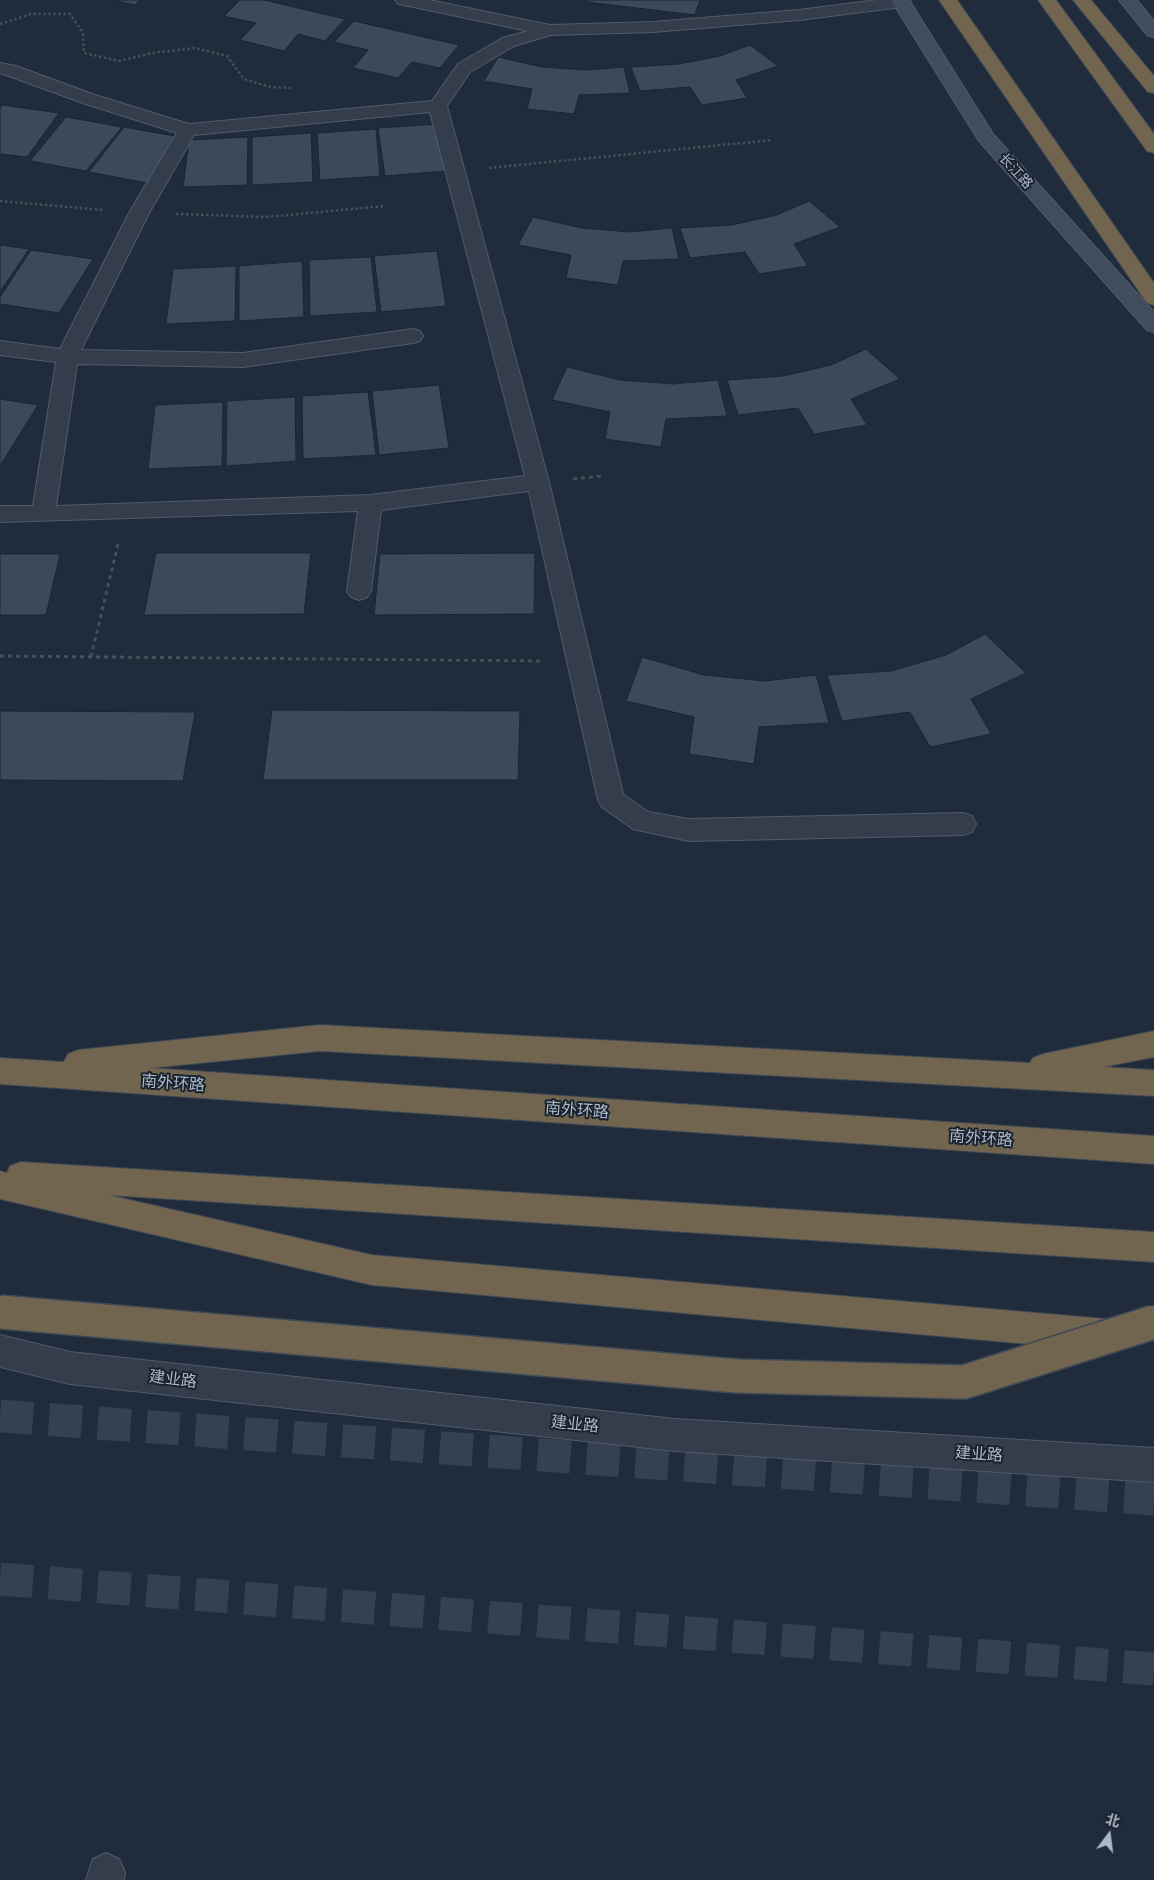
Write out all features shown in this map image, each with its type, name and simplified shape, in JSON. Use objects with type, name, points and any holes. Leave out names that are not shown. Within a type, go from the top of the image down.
[{"type":"highway","points":[[948,0],[1154,298]]},
{"type":"highway","points":[[1047,0],[1154,147]]},
{"type":"highway","points":[[1082,0],[1154,88]]},
{"type":"highway","points":[[1,1071],[320,1038],[1154,1083]]},
{"type":"highway","points":[[1008,1074],[1154,1044]]},
{"type":"highway","name":"南外环路","points":[[1,1071],[1154,1150]]},
{"type":"highway","points":[[0,1175],[1154,1247]]},
{"type":"highway","points":[[0,1185],[372,1270],[1154,1339]]},
{"type":"highway","points":[[0,1312],[737,1376],[964,1382],[1154,1322]]},
{"type":"main road","points":[[1128,0],[1154,32]]},
{"type":"main road","name":"长江路","points":[[901,1],[986,137],[1154,325]]},
{"type":"street","points":[[404,0],[550,30],[663,26],[799,15],[901,1]]},
{"type":"street","points":[[550,30],[508,42],[464,68],[438,106],[538,482],[611,800],[642,822],[689,830],[963,824]]},
{"type":"street","points":[[0,68],[89,99],[188,130],[438,106]]},
{"type":"street","points":[[43,514],[67,357],[139,213],[188,130]]},
{"type":"street","points":[[0,348],[67,357],[242,360],[413,336]]},
{"type":"street","points":[[0,514],[370,503],[538,482]]},
{"type":"street","points":[[359,590],[370,503]]},
{"type":"street","name":"建业路","points":[[0,1351],[70,1368],[675,1435],[1154,1466]]},
{"type":"path","points":[[0,24],[30,14],[70,14],[83,33],[84,53],[119,61],[152,53],[195,48],[227,56],[244,79],[270,87],[294,88]]},
{"type":"path","points":[[456,171],[772,140]]},
{"type":"path","points":[[0,201],[139,213],[266,216],[385,206]]},
{"type":"path","points":[[91,657],[125,511]]},
{"type":"path","points":[[0,656],[578,661]]},
{"type":"building","points":[[113,0],[140,0],[135,5]]},
{"type":"building","points":[[240,0],[264,0],[345,19],[325,41],[298,34],[284,51],[240,40],[256,23],[224,16]]},
{"type":"building","points":[[588,0],[700,0],[695,15],[587,2]]},
{"type":"building","points":[[354,21],[459,45],[440,68],[412,62],[398,78],[353,68],[368,50],[334,42]]},
{"type":"building","points":[[750,45],[778,66],[736,80],[747,98],[702,105],[690,87],[640,91],[631,67],[679,64],[720,56]]},
{"type":"building","points":[[498,57],[542,67],[586,70],[624,67],[630,93],[579,95],[574,114],[527,109],[532,89],[484,81]]},
{"type":"building","points":[[2,105],[59,113],[27,157],[0,154],[0,108]]},
{"type":"building","points":[[66,117],[122,127],[86,171],[30,161]]},
{"type":"building","points":[[437,124],[445,171],[385,176],[378,128]]},
{"type":"building","points":[[124,127],[180,137],[147,183],[89,172]]},
{"type":"building","points":[[376,129],[380,176],[320,180],[317,133]]},
{"type":"building","points":[[311,133],[313,182],[252,185],[252,137]]},
{"type":"building","points":[[248,137],[247,185],[183,187],[189,140]]},
{"type":"building","points":[[809,201],[840,227],[794,244],[808,266],[759,274],[745,252],[690,258],[680,228],[732,225],[777,215]]},
{"type":"building","points":[[533,217],[582,228],[630,232],[672,228],[679,259],[623,261],[618,285],[566,278],[571,255],[518,245]]},
{"type":"building","points":[[0,245],[29,249],[0,292]]},
{"type":"building","points":[[31,250],[93,259],[59,313],[0,304],[0,297]]},
{"type":"building","points":[[437,251],[446,306],[381,312],[374,256]]},
{"type":"building","points":[[371,257],[377,312],[310,316],[309,260]]},
{"type":"building","points":[[302,261],[304,317],[239,321],[239,266]]},
{"type":"building","points":[[236,266],[235,321],[166,324],[173,269]]},
{"type":"building","points":[[866,349],[900,379],[851,399],[867,425],[814,434],[798,408],[738,415],[727,380],[783,376],[831,365]]},
{"type":"building","points":[[567,367],[620,380],[673,384],[718,380],[727,416],[666,419],[661,447],[605,439],[610,412],[552,400]]},
{"type":"building","points":[[439,385],[449,448],[379,455],[372,391]]},
{"type":"building","points":[[368,392],[376,455],[303,459],[302,396]]},
{"type":"building","points":[[295,397],[296,461],[226,466],[227,401]]},
{"type":"building","points":[[0,399],[38,405],[0,466]]},
{"type":"building","points":[[223,402],[222,466],[148,469],[155,405]]},
{"type":"building","points":[[156,553],[311,553],[304,614],[144,615]]},
{"type":"building","points":[[535,553],[534,614],[374,615],[380,554]]},
{"type":"building","points":[[0,554],[60,554],[46,615],[0,615]]},
{"type":"building","points":[[985,634],[1026,673],[971,699],[991,734],[930,747],[910,712],[842,721],[827,675],[891,671],[946,655]]},
{"type":"building","points":[[642,657],[704,675],[765,681],[816,675],[829,723],[759,727],[754,764],[689,754],[694,717],[626,701]]},
{"type":"building","points":[[272,710],[520,711],[518,780],[263,780]]},
{"type":"building","points":[[0,711],[195,712],[183,781],[0,780]]},
{"type":"tunnel","points":[[0,1416],[1154,1499]]},
{"type":"tunnel","points":[[0,1579],[1154,1669]]}]
